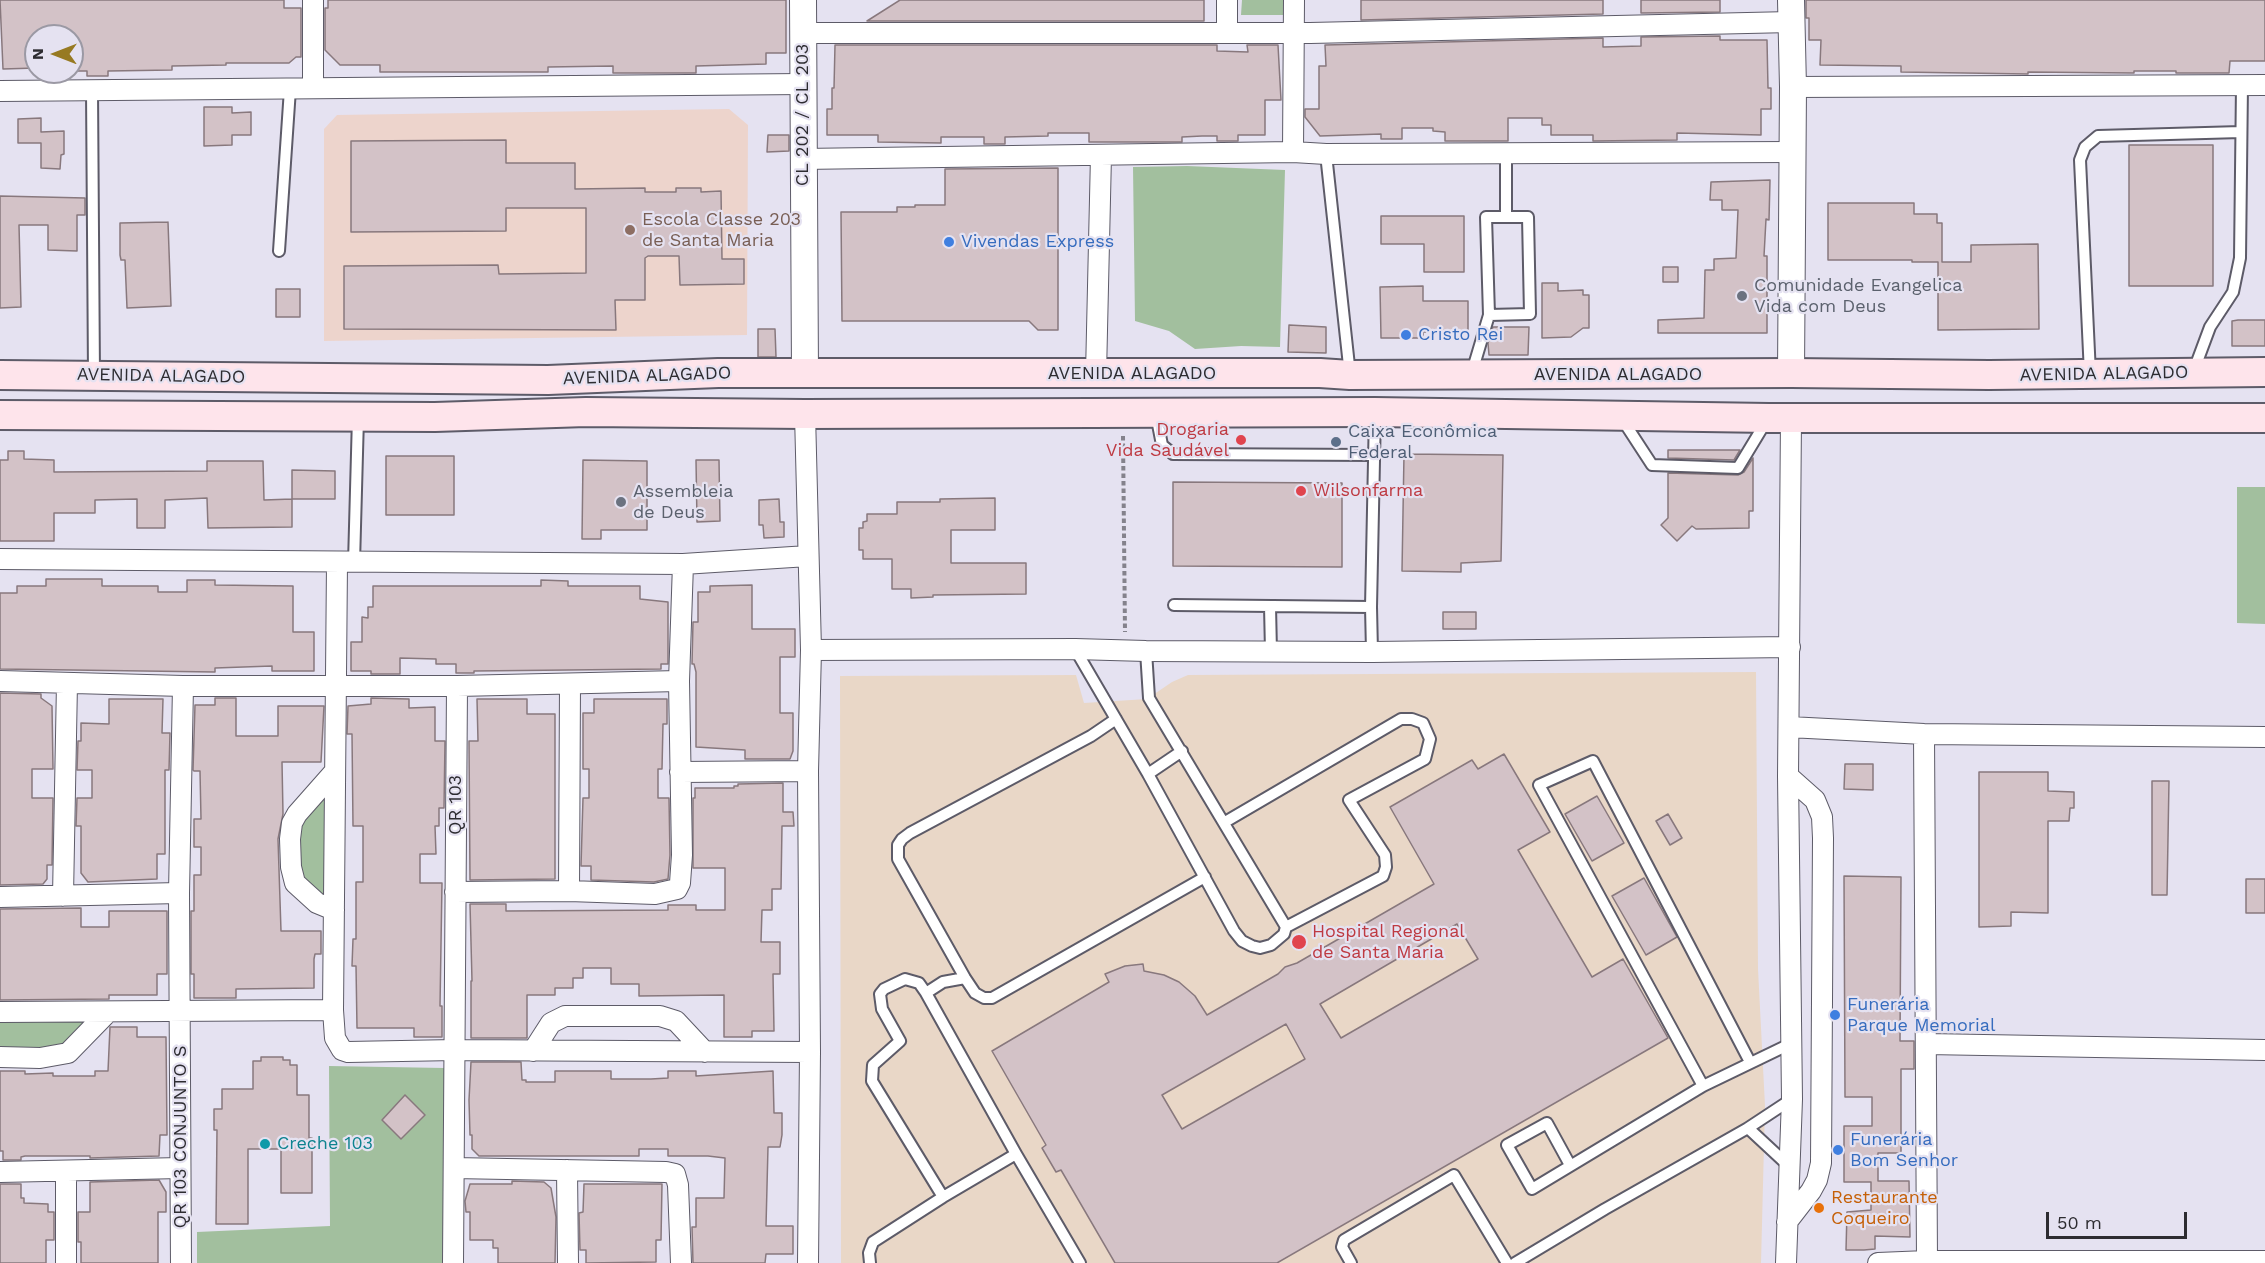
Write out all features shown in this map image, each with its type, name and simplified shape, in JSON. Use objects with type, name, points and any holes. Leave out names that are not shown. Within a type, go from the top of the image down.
[{"type":"main road","name":"AVENIDA ALAGADO","points":[[0,375],[548,380],[718,373],[1717,375],[2265,372]]},
{"type":"main road","points":[[586,412],[583,397],[586,384],[677,382],[718,373]]},
{"type":"main road","points":[[1454,414],[1471,374]]},
{"type":"main road","points":[[1614,415],[1602,394],[1610,381],[1688,383],[1717,375]]},
{"type":"main road","points":[[435,417],[459,401],[548,402],[554,393],[548,380]]},
{"type":"main road","name":"AVENIDA ALAGADO","points":[[0,415],[435,417],[586,412],[805,414],[1375,412],[1780,418],[2265,418]]},
{"type":"street","points":[[313,0],[313,88]]},
{"type":"street","name":"CL 202 / CL 203","points":[[803,0],[802,159],[805,373]]},
{"type":"street","points":[[1227,0],[1227,33]]},
{"type":"street","points":[[1293,152],[1294,0]]},
{"type":"street","points":[[802,33],[1294,33],[1791,11],[1793,87],[1791,373]]},
{"type":"street","points":[[0,91],[802,84]]},
{"type":"street","points":[[1793,87],[2265,85]]},
{"type":"street","points":[[802,159],[1293,152],[1506,154],[1792,152]]},
{"type":"street","points":[[1096,374],[1101,155]]},
{"type":"street","points":[[805,414],[811,650],[808,771],[810,1052],[808,1263]]},
{"type":"street","points":[[1780,418],[1790,647],[1788,776],[1792,1099],[1786,1263]]},
{"type":"street","points":[[0,559],[683,564],[808,556]]},
{"type":"street","points":[[346,563],[337,686],[333,1010],[335,1038],[342,1050],[348,1052],[455,1050],[810,1052]]},
{"type":"street","points":[[455,892],[569,891],[655,894],[677,889],[680,883],[682,855],[679,681],[683,564]]},
{"type":"street","points":[[811,650],[1075,649],[1372,652],[1790,647]]},
{"type":"street","points":[[0,681],[183,686],[457,686],[679,681]]},
{"type":"street","points":[[63,896],[67,683]]},
{"type":"street","points":[[569,891],[570,684]]},
{"type":"street","name":"QR 103 CONJUNTO S","points":[[181,1263],[179,893],[183,686]]},
{"type":"street","name":"QR 103","points":[[453,1263],[457,686]]},
{"type":"street","points":[[1790,727],[1924,734],[2265,736]]},
{"type":"street","points":[[1924,734],[1927,1261]]},
{"type":"street","points":[[334,910],[316,903],[295,883],[291,867],[290,839],[292,823],[297,814],[335,771]]},
{"type":"street","points":[[680,772],[808,771]]},
{"type":"street","points":[[1787,1222],[1817,1180],[1821,1163],[1823,861],[1822,817],[1815,800],[1788,776]]},
{"type":"street","points":[[0,897],[179,893]]},
{"type":"street","points":[[0,1012],[333,1010]]},
{"type":"street","points":[[0,1057],[40,1058],[68,1053],[108,1012]]},
{"type":"street","points":[[532,1051],[551,1023],[565,1016],[660,1016],[676,1021],[705,1052]]},
{"type":"street","points":[[1927,1044],[2265,1050]]},
{"type":"street","points":[[0,1172],[180,1168]]},
{"type":"street","points":[[454,1168],[675,1174],[678,1185],[681,1263]]},
{"type":"street","points":[[567,1170],[568,1263]]},
{"type":"street","points":[[66,1171],[66,1263]]},
{"type":"street","points":[[1878,1263],[2265,1261]]},
{"type":"lane","points":[[2193,373],[2210,327],[2233,292],[2240,258],[2242,85]]},
{"type":"lane","points":[[279,251],[290,89]]},
{"type":"lane","points":[[92,90],[94,375]]},
{"type":"lane","points":[[2090,374],[2080,160],[2085,147],[2098,136],[2241,132]]},
{"type":"lane","points":[[1326,154],[1350,375]]},
{"type":"lane","points":[[1506,154],[1506,217]]},
{"type":"lane","points":[[1471,374],[1489,315],[1486,217],[1528,217],[1530,314],[1489,315]]},
{"type":"lane","points":[[1372,652],[1375,412]]},
{"type":"lane","points":[[1156,414],[1162,445],[1173,454],[1374,455]]},
{"type":"lane","points":[[1614,415],[1652,465],[1738,468],[1780,418]]},
{"type":"lane","points":[[346,563],[358,416]]},
{"type":"lane","points":[[1174,605],[1371,607]]},
{"type":"lane","points":[[1270,606],[1271,652]]},
{"type":"lane","points":[[1075,649],[1148,774],[1234,931],[1242,941],[1260,948],[1271,945],[1284,934],[1286,927],[1149,698],[1146,651]]},
{"type":"lane","points":[[1116,719],[1091,735],[910,833],[898,845],[898,859],[964,978],[975,993],[984,998],[992,998],[1205,877]]},
{"type":"lane","points":[[1225,822],[1401,719],[1412,719],[1423,723],[1430,739],[1425,759],[1349,800],[1385,855],[1386,867],[1383,876],[1286,927]]},
{"type":"lane","points":[[1148,774],[1182,751]]},
{"type":"lane","points":[[1703,1086],[1539,785],[1593,760],[1750,1062]]},
{"type":"lane","points":[[926,993],[943,982],[964,978]]},
{"type":"lane","points":[[943,1197],[872,1081],[873,1065],[900,1041],[882,1009],[880,994],[884,989],[904,979],[919,983],[926,993],[1080,1263]]},
{"type":"lane","points":[[1570,1165],[1547,1123],[1507,1144],[1532,1189],[1703,1086],[1790,1044]]},
{"type":"lane","points":[[1515,1263],[1748,1128],[1792,1099]]},
{"type":"lane","points":[[1748,1128],[1790,1167]]},
{"type":"lane","points":[[870,1263],[869,1253],[873,1242],[1016,1154]]},
{"type":"lane","points":[[1351,1263],[1342,1247],[1344,1240],[1454,1175],[1507,1263]]},
{"type":"path","points":[[1123,414],[1126,651]]},
{"type":"shaded area","points":[[729,109],[748,125],[747,335],[324,341],[324,129],[337,115]]},
{"type":"shaded area","name":"Hospital Regional de Santa Maria","points":[[1756,672],[1758,969],[1765,1106],[1761,1263],[841,1263],[840,676],[1076,675],[1084,703],[1147,699],[1172,682],[1188,675]]},
{"type":"green space","points":[[1242,0],[1287,0],[1287,15],[1241,15]]},
{"type":"green space","points":[[1187,166],[1285,170],[1280,347],[1241,346],[1195,349],[1169,331],[1135,321],[1133,167]]},
{"type":"green space","points":[[2237,487],[2265,487],[2265,624],[2237,623]]},
{"type":"green space","points":[[332,783],[330,903],[299,873],[298,829]]},
{"type":"green space","points":[[0,1020],[97,1022],[64,1051],[0,1052]]},
{"type":"green space","points":[[329,1066],[444,1068],[445,1263],[197,1263],[197,1232],[330,1226]]},
{"type":"building","points":[[0,0],[284,0],[284,8],[301,8],[301,57],[296,57],[289,63],[172,66],[172,70],[108,71],[108,76],[87,76],[87,71],[84,71],[84,24],[24,24],[24,68],[3,69]]},
{"type":"building","points":[[328,0],[786,0],[786,53],[766,53],[766,64],[696,66],[696,73],[613,73],[613,66],[548,67],[548,72],[380,72],[380,65],[340,65],[325,50],[325,8],[328,8]]},
{"type":"building","points":[[900,0],[1204,0],[1204,21],[867,21]]},
{"type":"building","points":[[1361,0],[1603,0],[1603,14],[1361,20]]},
{"type":"building","points":[[1641,0],[1720,0],[1720,12],[1641,13]]},
{"type":"building","points":[[1806,0],[2265,0],[2265,61],[2230,61],[2229,73],[2176,73],[2176,71],[2028,72],[2028,74],[1901,72],[1901,66],[1820,65],[1821,40],[1809,40]]},
{"type":"building","points":[[1720,36],[1720,40],[1767,40],[1771,109],[1761,109],[1761,135],[1677,133],[1677,140],[1593,141],[1593,135],[1551,135],[1551,125],[1542,125],[1542,118],[1508,118],[1508,141],[1445,141],[1445,132],[1433,131],[1433,128],[1402,128],[1402,139],[1381,139],[1381,134],[1320,136],[1305,117],[1305,109],[1319,109],[1319,66],[1326,66],[1325,45],[1603,38],[1603,47],[1641,46],[1641,37]]},
{"type":"building","points":[[835,45],[1217,45],[1217,51],[1248,52],[1247,45],[1278,45],[1281,100],[1265,100],[1265,135],[1238,135],[1238,141],[1217,141],[1217,136],[1202,136],[1182,137],[1182,142],[1089,142],[1089,133],[1048,133],[1048,136],[1005,137],[1005,144],[984,144],[984,137],[941,137],[941,143],[878,142],[878,135],[827,135],[827,109],[832,109],[832,88],[834,88]]},
{"type":"building","points":[[204,107],[232,107],[232,113],[251,112],[251,135],[232,135],[232,145],[204,146]]},
{"type":"building","points":[[41,118],[41,132],[64,131],[64,154],[61,155],[60,169],[41,168],[41,143],[18,143],[18,119]]},
{"type":"building","points":[[768,135],[789,135],[789,151],[767,152]]},
{"type":"building","points":[[506,140],[506,163],[575,163],[575,189],[645,188],[645,192],[676,192],[676,188],[701,188],[701,192],[721,191],[722,259],[744,259],[744,284],[680,285],[679,256],[648,256],[645,258],[645,300],[615,300],[616,330],[344,329],[344,266],[498,265],[499,274],[586,273],[586,208],[506,208],[506,231],[351,232],[351,141]]},
{"type":"building","points":[[2129,145],[2213,145],[2213,286],[2129,286]]},
{"type":"building","name":"Vivendas Express","points":[[1058,168],[1058,330],[1038,330],[1029,321],[842,321],[841,212],[897,212],[897,207],[945,205],[945,169]]},
{"type":"building","points":[[1770,180],[1769,220],[1766,219],[1764,256],[1767,256],[1767,333],[1658,333],[1658,320],[1704,318],[1705,270],[1714,270],[1714,259],[1736,258],[1738,210],[1722,210],[1722,200],[1710,200],[1711,182]]},
{"type":"building","points":[[0,196],[85,198],[85,215],[77,215],[77,251],[48,250],[48,225],[19,225],[21,307],[0,308]]},
{"type":"building","points":[[1828,203],[1914,203],[1914,214],[1937,214],[1937,223],[1942,223],[1942,262],[1971,262],[1971,245],[2038,244],[2039,329],[1938,330],[1938,262],[1828,260]]},
{"type":"building","points":[[1381,216],[1464,216],[1464,272],[1424,272],[1424,244],[1381,244]]},
{"type":"building","points":[[168,222],[171,306],[127,308],[125,260],[121,260],[120,255],[120,223]]},
{"type":"building","points":[[1663,267],[1678,267],[1678,282],[1663,282]]},
{"type":"building","points":[[1542,283],[1558,283],[1558,291],[1583,290],[1583,295],[1589,295],[1589,328],[1583,328],[1571,337],[1542,338]]},
{"type":"building","points":[[1423,286],[1423,301],[1468,301],[1468,332],[1423,332],[1423,338],[1381,338],[1380,287]]},
{"type":"building","points":[[276,289],[300,289],[300,317],[276,317]]},
{"type":"building","points":[[2265,320],[2265,346],[2232,346],[2232,321]]},
{"type":"building","points":[[1289,325],[1326,327],[1326,353],[1288,352]]},
{"type":"building","points":[[1493,327],[1529,327],[1528,355],[1489,355],[1488,343]]},
{"type":"building","points":[[758,329],[775,329],[776,357],[758,357]]},
{"type":"building","points":[[1668,450],[1740,450],[1734,460],[1668,458]]},
{"type":"building","points":[[8,451],[24,451],[24,459],[54,460],[54,472],[207,471],[207,461],[263,461],[264,500],[292,499],[292,527],[208,528],[207,498],[165,500],[165,528],[137,528],[137,499],[95,500],[95,513],[54,513],[54,541],[0,541],[0,460],[8,460]]},
{"type":"building","points":[[1404,454],[1503,455],[1501,561],[1461,563],[1461,572],[1402,571]]},
{"type":"building","points":[[386,456],[454,456],[454,515],[386,515]]},
{"type":"building","points":[[1753,458],[1753,511],[1749,511],[1749,528],[1696,529],[1692,526],[1677,541],[1661,525],[1668,518],[1668,473],[1738,475],[1744,472]]},
{"type":"building","points":[[583,460],[647,461],[647,530],[601,530],[601,539],[582,539]]},
{"type":"building","points":[[696,460],[719,460],[720,521],[697,522]]},
{"type":"building","points":[[292,470],[335,471],[335,499],[292,499]]},
{"type":"building","points":[[1173,482],[1342,483],[1342,567],[1173,566]]},
{"type":"building","points":[[995,498],[995,530],[951,530],[951,563],[1026,563],[1026,594],[933,595],[933,597],[911,598],[911,589],[892,589],[892,559],[863,559],[863,550],[859,550],[859,528],[863,528],[863,522],[867,521],[867,514],[897,514],[897,502]]},
{"type":"building","points":[[779,499],[780,522],[784,522],[784,537],[764,538],[763,525],[759,525],[759,500]]},
{"type":"building","points":[[46,579],[102,579],[102,586],[158,586],[158,592],[187,592],[187,580],[215,580],[215,585],[293,586],[293,632],[314,632],[314,671],[272,671],[272,666],[215,668],[215,672],[0,669],[0,593],[17,593],[17,586],[46,586]]},
{"type":"building","points":[[541,580],[568,581],[568,586],[640,586],[640,599],[668,602],[668,664],[661,664],[661,669],[456,673],[456,664],[436,664],[436,659],[400,658],[400,674],[351,671],[351,642],[362,642],[362,617],[368,618],[368,607],[373,607],[373,586],[541,586]]},
{"type":"building","points":[[752,585],[752,629],[795,629],[795,657],[780,657],[780,713],[793,713],[793,751],[790,759],[745,759],[745,750],[696,747],[696,672],[692,664],[693,622],[698,622],[698,592],[710,592],[710,586]]},
{"type":"building","points":[[1443,612],[1476,612],[1476,629],[1443,629]]},
{"type":"building","points":[[0,693],[41,694],[41,698],[52,706],[53,769],[32,769],[32,798],[53,798],[52,865],[47,865],[47,879],[43,884],[0,885]]},
{"type":"building","points":[[215,698],[236,698],[236,736],[278,736],[278,706],[324,706],[321,762],[282,762],[283,814],[278,839],[281,931],[321,931],[321,954],[315,954],[314,959],[314,988],[236,989],[236,998],[194,998],[194,974],[191,974],[191,911],[194,911],[194,875],[201,875],[201,847],[194,847],[194,819],[201,819],[200,771],[193,770],[195,705],[215,705]]},
{"type":"building","points":[[371,698],[409,699],[409,708],[435,707],[435,741],[445,741],[444,808],[439,808],[439,826],[435,826],[436,854],[420,854],[420,883],[442,883],[440,1006],[442,1006],[442,1037],[414,1037],[414,1028],[357,1028],[356,966],[352,966],[353,939],[356,939],[356,882],[363,882],[363,826],[353,826],[352,734],[347,734],[348,706],[371,704]]},
{"type":"building","points":[[109,699],[163,699],[162,733],[170,733],[169,770],[165,770],[165,854],[157,854],[157,879],[88,882],[81,873],[81,826],[76,826],[77,798],[92,798],[92,770],[77,770],[78,741],[81,741],[81,723],[109,724]]},
{"type":"building","points":[[477,699],[527,699],[527,714],[555,714],[555,879],[470,880],[469,741],[478,741]]},
{"type":"building","points":[[594,699],[667,699],[667,724],[663,724],[662,769],[658,769],[658,798],[669,798],[668,879],[654,882],[591,880],[591,866],[581,866],[583,798],[589,798],[589,769],[583,769],[583,713],[594,713]]},
{"type":"building","points":[[1504,754],[1550,832],[1518,850],[1592,977],[1623,959],[1668,1038],[1277,1263],[1115,1263],[1061,1170],[1056,1172],[1042,1148],[1046,1145],[992,1051],[1109,982],[1105,974],[1125,966],[1143,964],[1144,971],[1164,975],[1179,982],[1195,996],[1207,1015],[1278,974],[1285,967],[1297,963],[1434,884],[1390,807],[1472,760],[1478,769]],"holes":[[[1457,924],[1478,959],[1341,1038],[1320,1004]],[[1286,1024],[1305,1059],[1182,1129],[1162,1095]]]},
{"type":"building","points":[[1845,764],[1873,764],[1873,790],[1844,789]]},
{"type":"building","points":[[1979,772],[2048,772],[2048,791],[2074,792],[2074,808],[2070,808],[2069,821],[2048,821],[2048,913],[2011,912],[2011,926],[1979,927]]},
{"type":"building","points":[[2152,781],[2169,781],[2167,895],[2152,895]]},
{"type":"building","points":[[783,783],[783,812],[793,812],[794,826],[782,826],[781,889],[772,889],[772,910],[762,910],[761,942],[780,942],[780,974],[773,974],[774,1031],[752,1031],[752,1037],[724,1037],[724,995],[639,996],[639,984],[611,984],[611,968],[583,968],[583,978],[573,978],[573,988],[555,988],[555,995],[527,995],[527,1038],[471,1038],[470,904],[506,904],[506,911],[668,910],[668,905],[696,905],[696,910],[725,910],[725,868],[693,868],[695,788],[734,788],[738,784]]},
{"type":"building","points":[[1597,796],[1624,843],[1592,861],[1565,814]]},
{"type":"building","points":[[1668,814],[1682,838],[1670,845],[1656,821]]},
{"type":"building","points":[[1844,876],[1901,877],[1900,1041],[1914,1041],[1914,1069],[1901,1069],[1901,1153],[1878,1153],[1878,1181],[1909,1181],[1910,1237],[1875,1236],[1875,1249],[1864,1250],[1846,1250],[1847,1212],[1871,1210],[1871,1182],[1844,1182],[1844,1126],[1872,1126],[1872,1097],[1845,1097]]},
{"type":"building","points":[[1644,878],[1677,937],[1646,955],[1612,896]]},
{"type":"building","points":[[2246,879],[2265,879],[2265,913],[2246,913]]},
{"type":"building","points":[[81,908],[81,927],[109,927],[109,911],[167,911],[167,974],[157,974],[157,995],[109,995],[109,999],[0,1000],[0,909]]},
{"type":"building","points":[[110,1027],[137,1027],[137,1037],[166,1037],[167,1135],[160,1135],[159,1156],[90,1158],[90,1156],[25,1156],[21,1157],[21,1160],[3,1160],[3,1151],[0,1151],[0,1071],[25,1071],[25,1074],[53,1073],[53,1076],[95,1076],[95,1071],[108,1071]]},
{"type":"building","name":"Creche 103","points":[[261,1057],[283,1057],[283,1060],[290,1060],[290,1065],[297,1065],[297,1095],[309,1095],[312,1193],[281,1193],[281,1149],[248,1149],[248,1224],[216,1224],[217,1130],[214,1130],[214,1109],[222,1109],[222,1089],[253,1089],[253,1061],[261,1061]]},
{"type":"building","points":[[471,1062],[521,1062],[522,1080],[526,1082],[555,1082],[555,1071],[611,1071],[611,1079],[651,1079],[668,1078],[668,1071],[696,1071],[696,1076],[773,1071],[774,1113],[782,1113],[782,1135],[780,1147],[768,1147],[766,1226],[793,1226],[793,1254],[766,1254],[765,1263],[693,1263],[692,1227],[696,1227],[696,1198],[724,1198],[725,1158],[668,1156],[668,1149],[639,1149],[639,1156],[479,1156],[472,1149],[472,1135],[470,1135]]},
{"type":"building","points":[[405,1095],[425,1115],[401,1139],[382,1120]]},
{"type":"building","points":[[159,1180],[166,1192],[166,1212],[158,1212],[158,1263],[81,1263],[78,1212],[90,1212],[90,1182]]},
{"type":"building","points":[[512,1181],[544,1182],[551,1188],[556,1217],[555,1263],[498,1263],[498,1248],[493,1248],[493,1240],[470,1240],[470,1212],[466,1212],[465,1201],[470,1184],[512,1184]]},
{"type":"building","points":[[0,1184],[21,1184],[21,1198],[24,1198],[24,1203],[48,1204],[48,1212],[54,1212],[54,1240],[46,1240],[46,1263],[0,1263]]},
{"type":"building","points":[[584,1184],[662,1184],[661,1240],[656,1240],[656,1262],[586,1263],[586,1250],[580,1250],[579,1213],[583,1212]]},
{"type":"place","name":"Escola Classe 203 de Santa Maria","points":[[630,230]]},
{"type":"place","name":"Vivendas Express","points":[[949,242]]},
{"type":"place","name":"Comunidade Evangelica Vida com Deus","points":[[1742,296]]},
{"type":"place","name":"Cristo Rei","points":[[1406,335]]},
{"type":"place","name":"Drogaria Vida Saudável","points":[[1241,440]]},
{"type":"place","name":"Caixa Econômica Federal","points":[[1336,442]]},
{"type":"place","name":"Wilsonfarma","points":[[1301,491]]},
{"type":"place","name":"Assembleia de Deus","points":[[621,502]]},
{"type":"place","name":"Hospital Regional de Santa Maria","points":[[1299,942]]},
{"type":"place","name":"Funerária Parque Memorial","points":[[1835,1015]]},
{"type":"place","name":"Creche 103","points":[[265,1144]]},
{"type":"place","name":"Funerária Bom Senhor","points":[[1838,1150]]},
{"type":"place","name":"Restaurante Coqueiro","points":[[1819,1208]]}]
